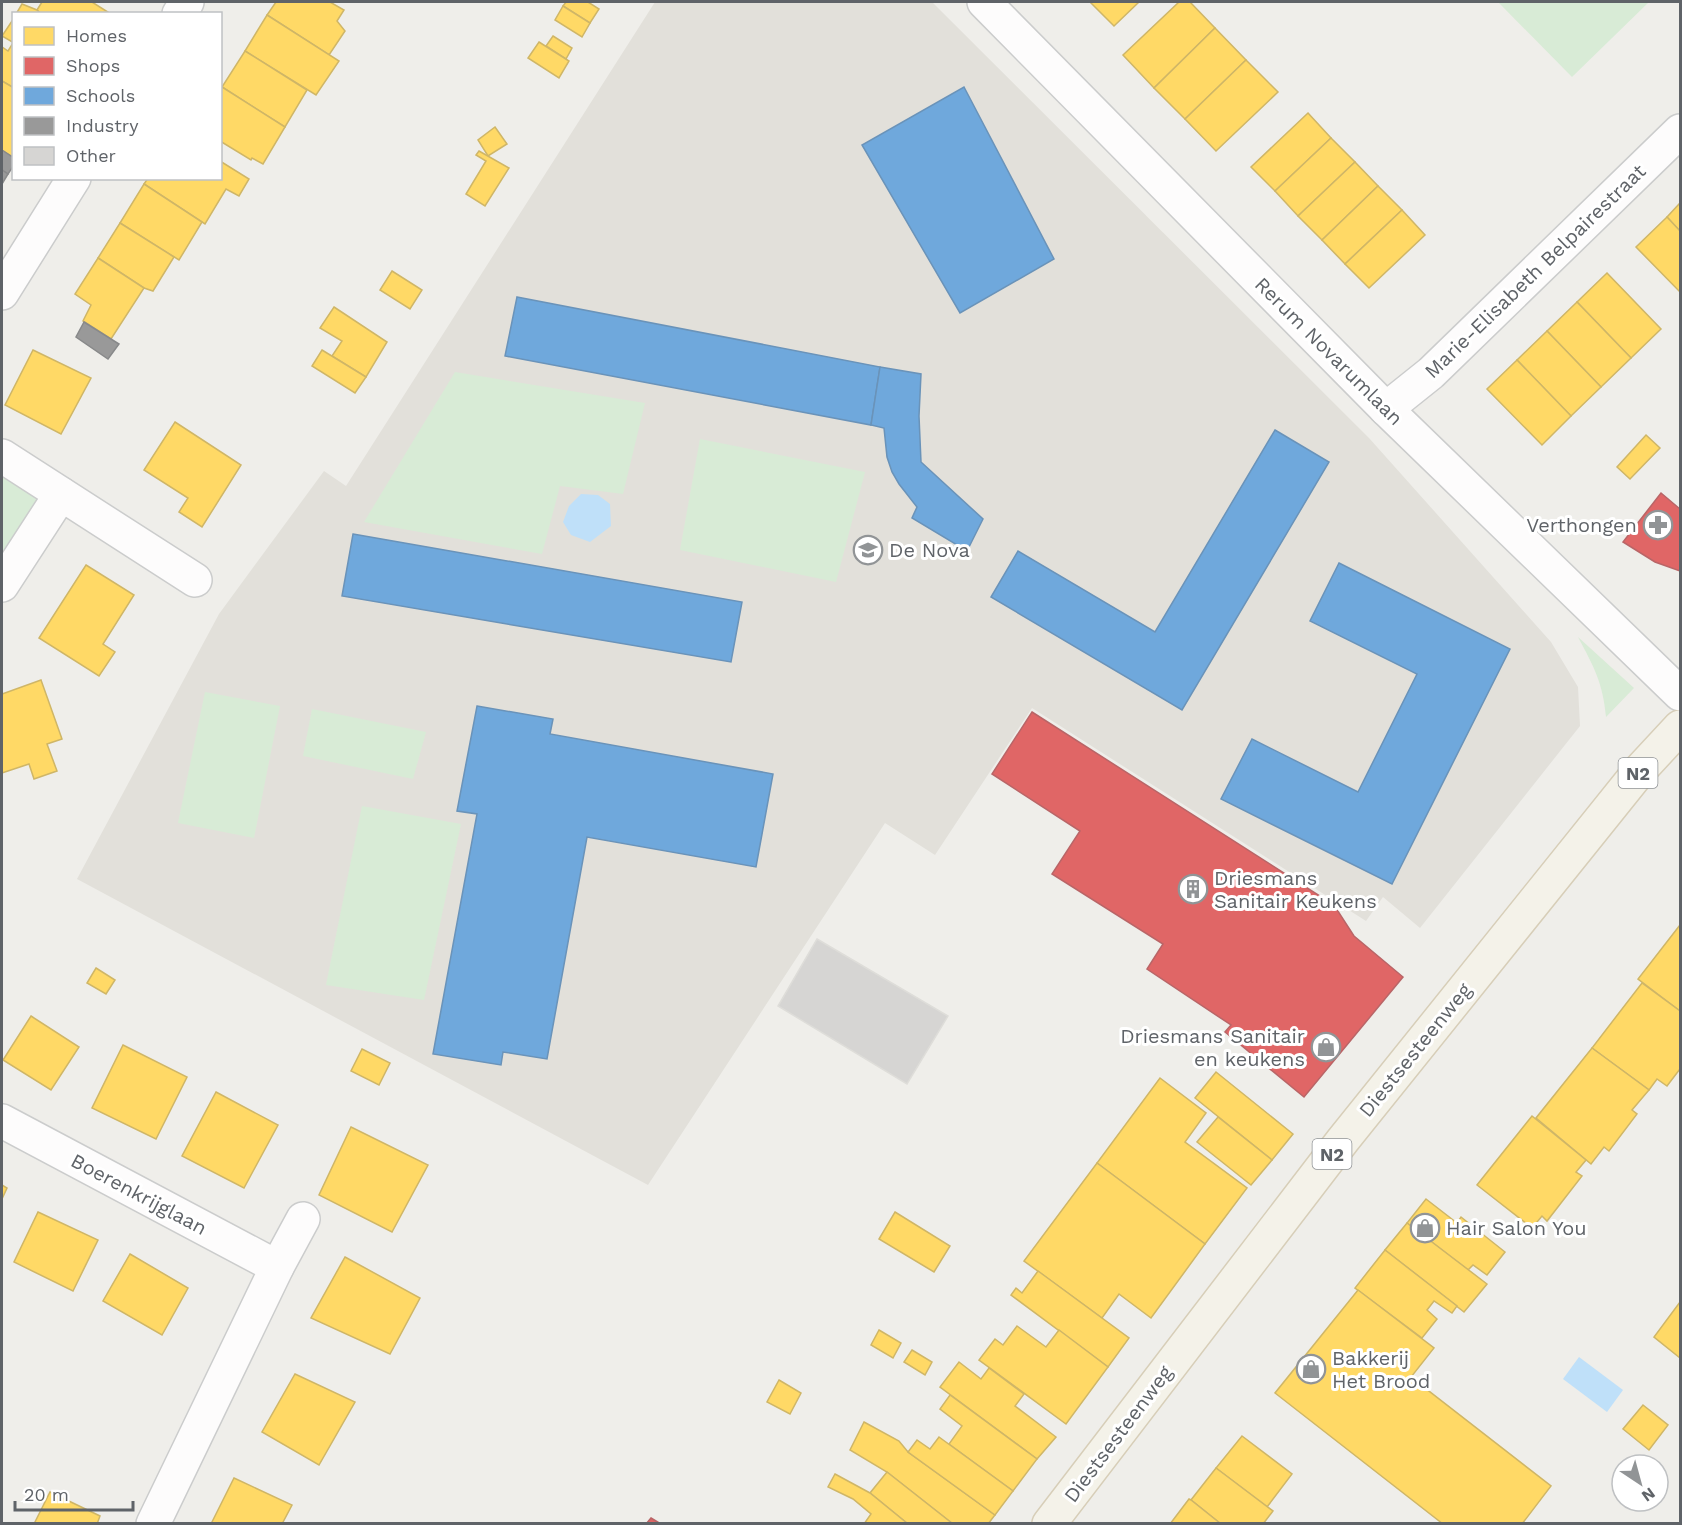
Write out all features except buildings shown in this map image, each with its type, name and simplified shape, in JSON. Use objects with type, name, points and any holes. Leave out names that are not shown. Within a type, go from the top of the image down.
[{"type":"main road","name":"Diestsesteenweg","points":[[1049,1524],[1343,1140],[1641,769],[1680,727]]},
{"type":"street","name":"Rerum Novarumlaan","points":[[984,2],[1386,409],[1680,694]]},
{"type":"street","name":"Marie-Elisabeth Belpairestraat","points":[[1386,409],[1431,373],[1680,131]]},
{"type":"street","points":[[2,293],[73,180]]},
{"type":"street","points":[[2,456],[195,580]]},
{"type":"street","points":[[2,585],[62,494]]},
{"type":"street","name":"Boerenkrijglaan","points":[[2,1121],[277,1267]]},
{"type":"street","points":[[153,1524],[277,1267],[303,1219]]},
{"type":"shaded area","name":"De Nova","points":[[655,2],[932,2],[1369,438],[1551,642],[1578,687],[1580,726],[1420,928],[1383,897],[1366,921],[1032,708],[935,855],[885,823],[648,1185],[77,879],[219,614],[324,471],[346,486]]},
{"type":"green space","points":[[1498,2],[1649,2],[1572,77]]},
{"type":"green space","points":[[455,372],[645,403],[623,494],[560,486],[542,554],[364,522]]},
{"type":"green space","points":[[700,439],[865,472],[836,582],[680,550]]},
{"type":"green space","points":[[2,456],[61,494],[2,585]]},
{"type":"green space","points":[[1578,637],[1634,688],[1606,717],[1603,694],[1597,676]]},
{"type":"green space","points":[[205,692],[280,706],[254,838],[178,823]]},
{"type":"green space","points":[[312,709],[426,732],[413,779],[303,756]]},
{"type":"green space","points":[[362,806],[461,824],[424,1000],[326,985]]},
{"type":"water","points":[[581,494],[598,495],[610,504],[611,526],[590,542],[571,535],[563,522],[569,506]]},
{"type":"water","points":[[1579,1357],[1623,1390],[1607,1412],[1563,1379]]},
{"type":"place","name":"Verthongen","points":[[1658,525]]},
{"type":"place","name":"De Nova","points":[[868,550]]},
{"type":"place","name":"Driesmans Sanitair Keukens","points":[[1193,889]]},
{"type":"place","name":"Driesmans Sanitair en keukens","points":[[1326,1047]]},
{"type":"place","name":"Hair Salon You","points":[[1425,1228]]},
{"type":"place","name":"Bakkerij Het Brood","points":[[1311,1369]]}]
